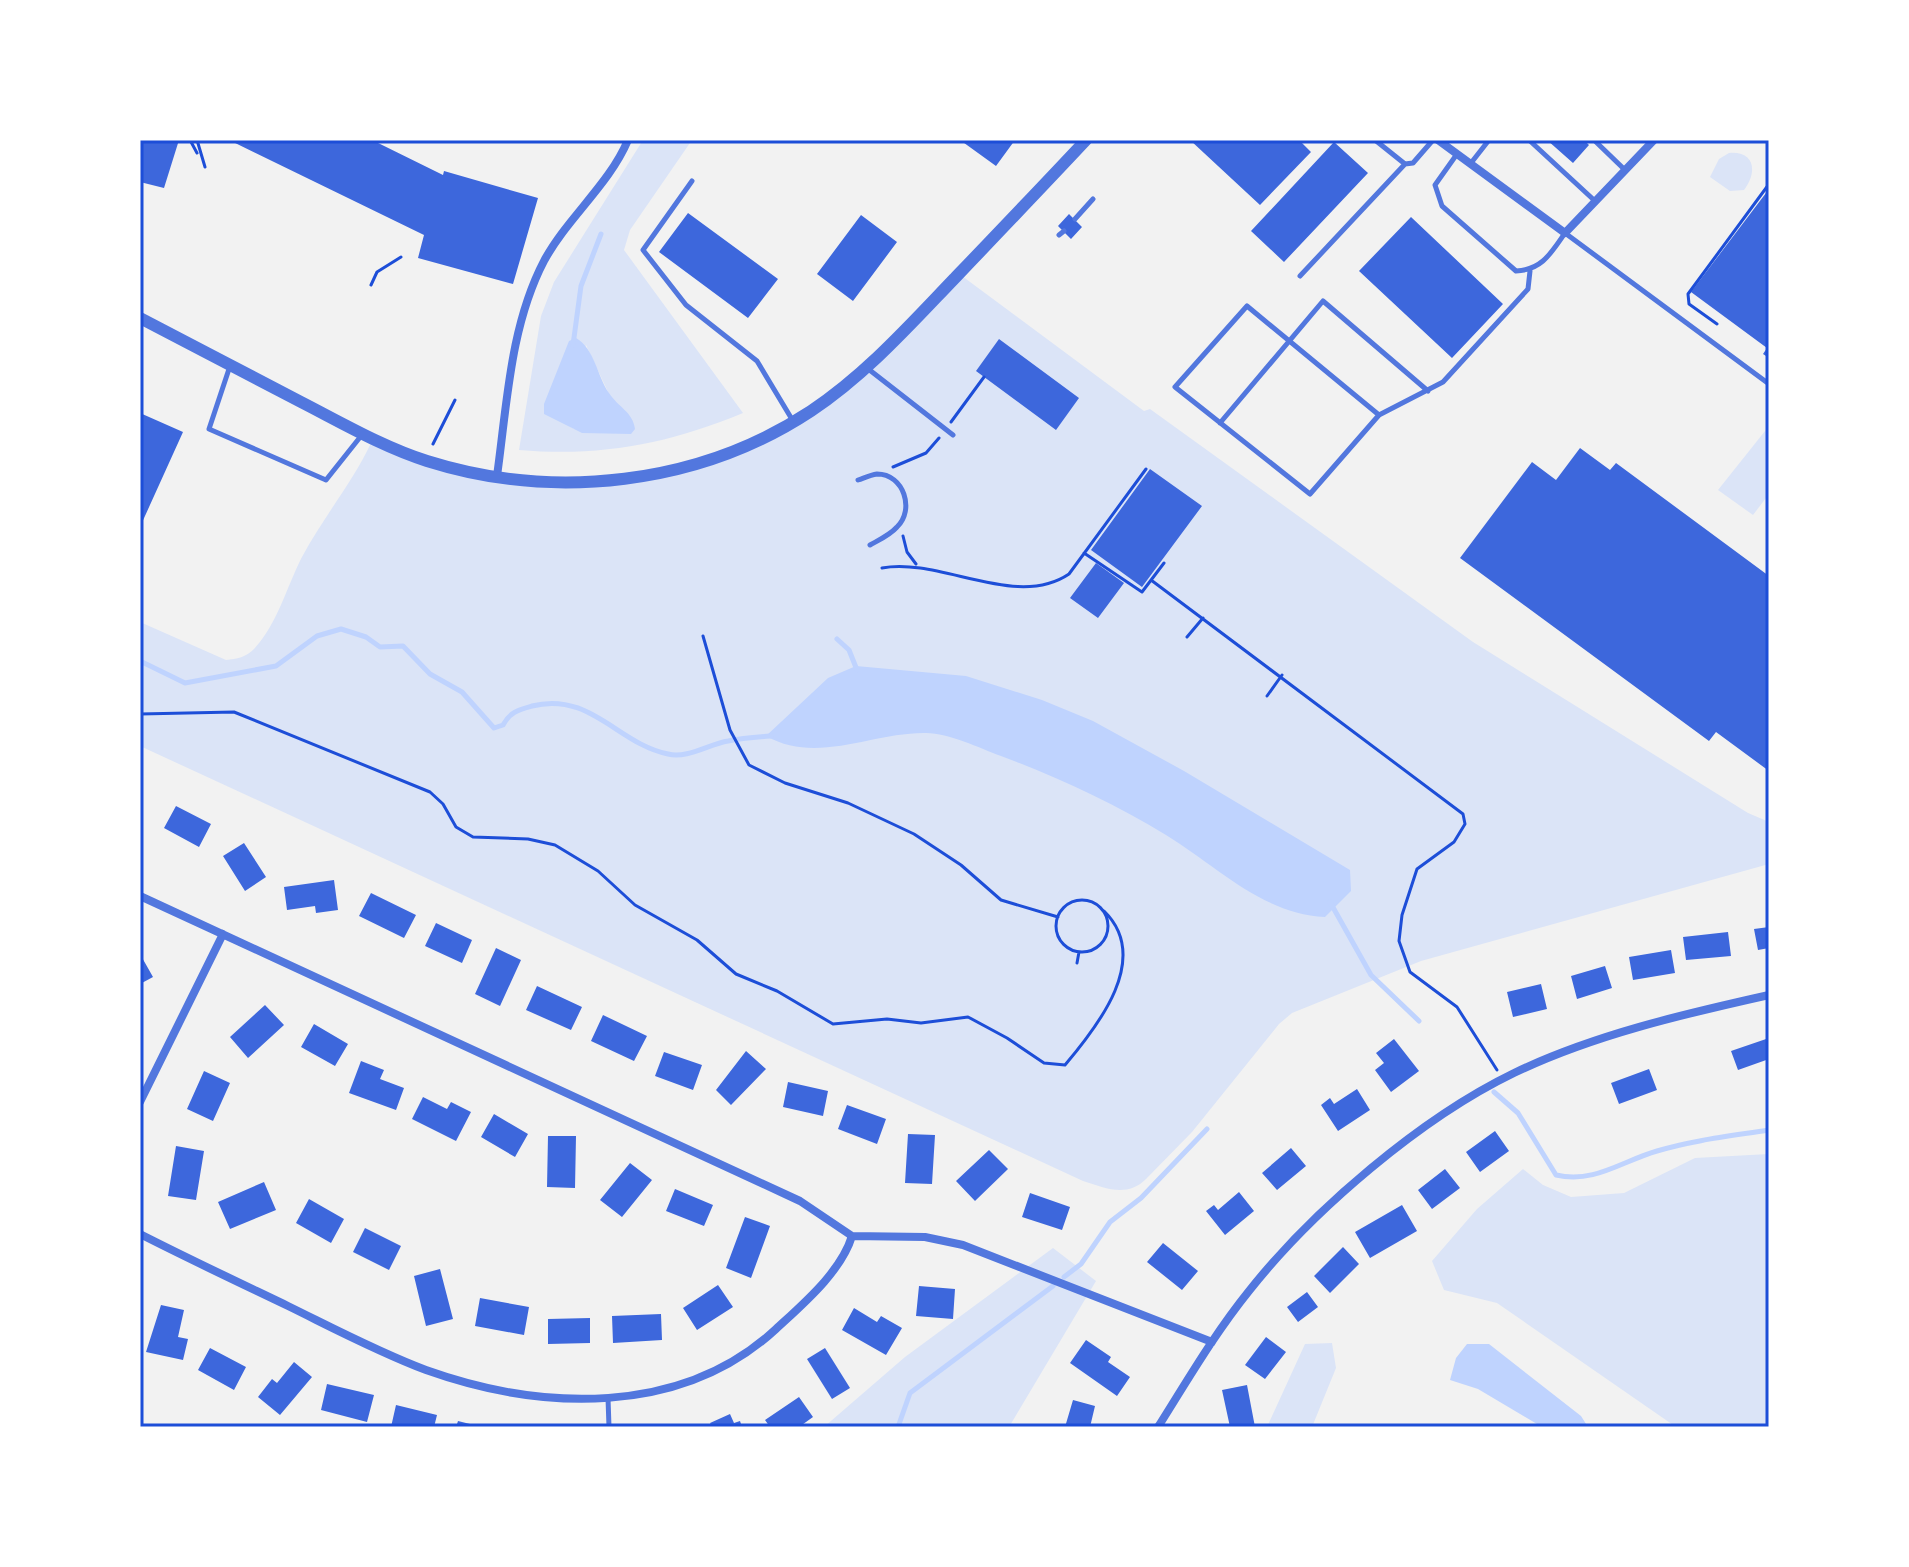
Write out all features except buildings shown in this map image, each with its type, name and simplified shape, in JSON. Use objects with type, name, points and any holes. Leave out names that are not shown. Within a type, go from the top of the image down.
[{"type":"street","points":[[497,476],[518,336],[531,291],[545,260],[628,140]]},
{"type":"street","points":[[140,318],[363,434],[427,461],[497,476],[563,482],[640,477],[723,456],[793,421],[866,368],[1086,140]]},
{"type":"street","points":[[1435,140],[1565,233],[1649,142]]},
{"type":"street","points":[[140,896],[800,1201],[852,1236],[925,1237],[963,1245],[1212,1342]]},
{"type":"street","points":[[140,1102],[223,934]]},
{"type":"street","points":[[1158,1427],[1212,1342],[1276,1259],[1337,1199],[1425,1128],[1502,1080],[1595,1041],[1769,995]]},
{"type":"street","points":[[140,1234],[354,1339],[429,1371],[520,1393],[608,1398],[677,1388],[711,1375],[746,1354],[787,1318],[842,1260],[852,1236]]},
{"type":"lane","points":[[1375,140],[1405,164]]},
{"type":"lane","points":[[1300,276],[1405,164],[1413,163],[1435,140]]},
{"type":"lane","points":[[1471,164],[1489,140]]},
{"type":"lane","points":[[1529,140],[1595,201]]},
{"type":"lane","points":[[1594,140],[1625,170]]},
{"type":"lane","points":[[1457,154],[1435,185],[1442,206],[1516,271],[1530,271],[1546,260],[1565,233],[1769,384]]},
{"type":"lane","points":[[692,181],[643,250],[686,305],[757,361],[793,421]]},
{"type":"lane","points":[[1075,219],[1093,199]]},
{"type":"lane","points":[[1379,415],[1247,306],[1175,387],[1310,494],[1379,415],[1443,382],[1528,289],[1530,271]]},
{"type":"lane","points":[[1220,423],[1323,301],[1428,391]]},
{"type":"lane","points":[[230,365],[209,429],[326,480],[363,434]]},
{"type":"lane","points":[[866,368],[953,435]]},
{"type":"lane","points":[[858,480],[874,474],[886,476],[898,484],[905,496],[907,510],[899,526],[870,545]]},
{"type":"lane","points":[[608,1398],[609,1427]]},
{"type":"path","points":[[190,140],[205,167]]},
{"type":"path","points":[[197,140],[200,156]]},
{"type":"path","points":[[1717,324],[1689,304],[1688,294],[1769,184]]},
{"type":"path","points":[[371,285],[377,272],[401,257]]},
{"type":"path","points":[[433,444],[455,400]]},
{"type":"path","points":[[882,568],[917,565],[970,580],[1042,585],[1069,574],[1146,469]]},
{"type":"path","points":[[903,536],[907,552],[917,565]]},
{"type":"path","points":[[1084,553],[1142,592],[1164,563]]},
{"type":"path","points":[[1151,580],[1282,675],[1463,814],[1465,824],[1454,842],[1417,869],[1402,915],[1399,941],[1410,972],[1457,1007],[1502,1080]]},
{"type":"path","points":[[1187,637],[1203,618]]},
{"type":"path","points":[[703,636],[735,745],[749,765],[785,783],[848,803],[914,834],[961,865],[1001,900],[1058,917]]},
{"type":"path","points":[[1267,696],[1282,675]]},
{"type":"path","points":[[140,714],[234,712],[430,792],[443,804],[456,827],[473,837],[528,839],[555,845],[598,871],[635,905],[697,940],[736,974],[777,991],[833,1024],[887,1019],[921,1023],[968,1017],[1044,1063],[1065,1065],[1095,1029],[1119,983],[1123,946],[1115,922],[1104,911],[1090,901],[1081,899],[1065,906],[1058,917],[1058,937],[1063,944],[1079,952],[1102,943],[1109,927],[1104,911]]},
{"type":"path","points":[[1077,963],[1079,952]]},
{"type":"shaded area","points":[[643,140],[692,140],[630,230],[624,250],[743,413],[688,433],[634,446],[578,452],[519,450],[541,316],[554,282]],"holes":[[[586,345],[609,394],[574,429],[565,423]]]},
{"type":"shaded area","points":[[1729,153],[1745,156],[1752,164],[1751,177],[1744,190],[1730,191],[1710,177],[1719,159]]},
{"type":"shaded area","points":[[962,276],[1144,411],[1150,409],[1473,642],[1748,813],[1769,822],[1769,864],[1421,961],[1292,1013],[1279,1024],[1192,1132],[1146,1179],[1131,1188],[1116,1190],[1083,1181],[140,746],[140,622],[226,660],[251,652],[269,629],[302,557],[372,441],[425,461],[559,484],[692,468],[811,414]]},
{"type":"shaded area","points":[[1769,426],[1769,494],[1753,515],[1718,490]]},
{"type":"shaded area","points":[[1769,1154],[1769,1427],[1676,1427],[1497,1303],[1444,1290],[1432,1261],[1477,1209],[1523,1169],[1543,1185],[1571,1197],[1624,1193],[1695,1158]]},
{"type":"shaded area","points":[[1053,1248],[1096,1281],[1009,1427],[824,1427],[905,1357]]},
{"type":"shaded area","points":[[1332,1343],[1336,1368],[1312,1427],[1267,1427],[1305,1344]]},
{"type":"water","points":[[576,338],[592,356],[609,393],[634,423],[635,429],[631,434],[582,433],[544,414],[544,404],[569,341]]},
{"type":"water","points":[[856,666],[966,676],[1042,700],[1093,721],[1350,870],[1351,891],[1325,917],[1281,907],[1260,898],[1166,835],[1106,802],[1044,773],[944,735],[906,734],[825,748],[785,744],[766,736],[828,678]]},
{"type":"water","points":[[1467,1344],[1489,1344],[1581,1416],[1588,1427],[1542,1427],[1478,1389],[1450,1380],[1456,1358]]},
{"type":"waterway","points":[[573,345],[581,286],[601,234]]},
{"type":"waterway","points":[[140,661],[185,683],[276,666],[317,636],[341,629],[366,637],[380,647],[403,646],[430,674],[462,692],[494,728],[503,725],[519,710],[552,703],[587,712],[634,740],[668,754],[690,753],[728,741],[771,736]]},
{"type":"waterway","points":[[837,639],[849,650],[857,670]]},
{"type":"waterway","points":[[1330,902],[1371,975],[1419,1021]]},
{"type":"waterway","points":[[1494,1092],[1518,1113],[1556,1175],[1570,1177],[1595,1174],[1671,1147],[1769,1130]]},
{"type":"waterway","points":[[1064,1277],[1081,1264],[1110,1222],[1141,1198],[1207,1129]]},
{"type":"waterway","points":[[898,1427],[910,1393],[1053,1286]]}]
